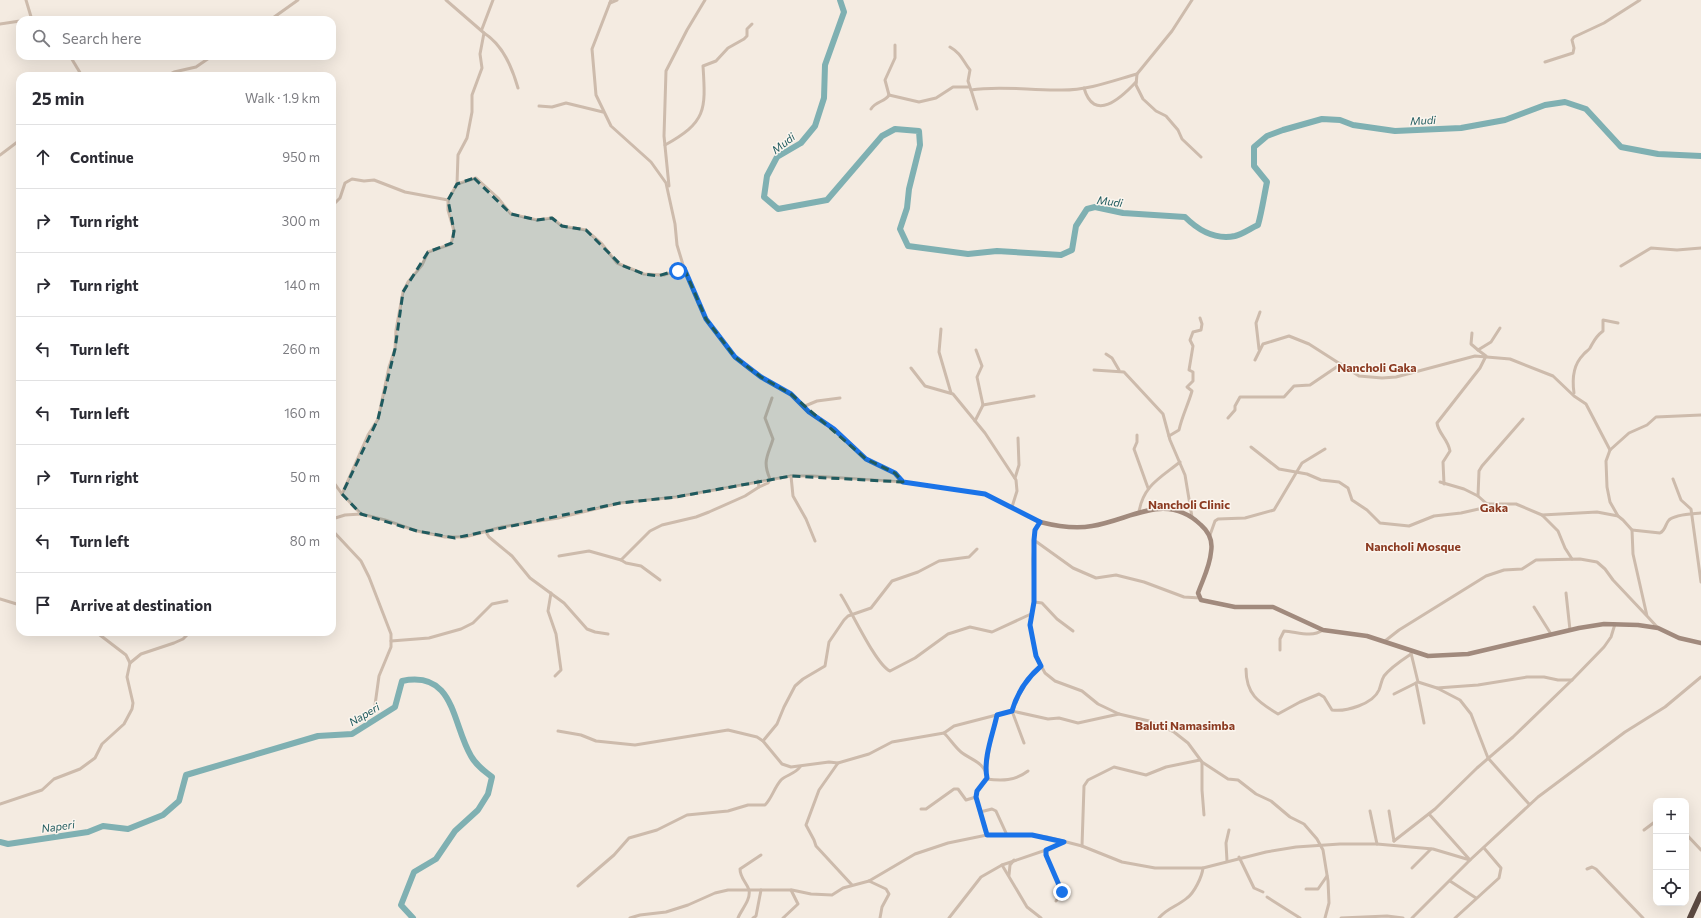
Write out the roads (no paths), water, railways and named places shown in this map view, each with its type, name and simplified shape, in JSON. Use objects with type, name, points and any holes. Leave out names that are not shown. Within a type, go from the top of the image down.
[{"type":"highway","points":[[1690,918],[1701,894]]},
{"type":"street","points":[[26,0],[31,16]]},
{"type":"street","points":[[276,16],[298,0]]},
{"type":"street","points":[[446,0],[482,29],[484,33],[494,40],[500,47],[518,88]]},
{"type":"street","points":[[482,29],[493,0]]},
{"type":"street","points":[[617,0],[611,2],[600,26],[592,54],[596,95],[611,126],[651,162],[662,176],[669,191]]},
{"type":"street","points":[[705,0],[667,68],[664,112],[665,145],[669,191],[677,245],[684,268],[706,319],[735,357],[761,377],[791,394],[815,417],[834,429],[866,459],[895,473],[903,482]]},
{"type":"street","points":[[1192,0],[1172,31],[1137,74],[1136,82],[1143,99],[1156,111],[1166,116],[1178,130],[1182,139],[1201,157]]},
{"type":"street","points":[[1545,62],[1573,53],[1574,49],[1572,40],[1574,37],[1604,23],[1640,0]]},
{"type":"street","points":[[0,24],[16,22]]},
{"type":"street","points":[[665,145],[687,131],[702,112],[706,87],[703,66],[716,62],[728,48],[744,39],[747,36],[747,29],[752,24]]},
{"type":"street","points":[[342,494],[365,441],[378,419],[389,367],[395,349],[396,330],[403,292],[408,282],[422,265],[428,252],[435,248],[445,247],[453,241],[454,231],[448,210],[448,200],[457,184],[458,155],[467,138],[472,112],[472,95],[482,68],[480,54],[484,33]]},
{"type":"street","points":[[889,95],[886,80],[895,58],[895,44]]},
{"type":"street","points":[[950,47],[962,56],[965,64],[970,70],[970,89],[977,109]]},
{"type":"street","points":[[72,60],[80,72]]},
{"type":"street","points":[[174,72],[196,67],[206,60]]},
{"type":"street","points":[[889,95],[919,102],[936,98],[953,87],[970,89],[1001,88],[1043,91],[1096,87],[1137,74]]},
{"type":"street","points":[[1084,88],[1090,100],[1097,106],[1103,107],[1118,99],[1136,82]]},
{"type":"street","points":[[871,109],[876,102],[888,98],[889,95]]},
{"type":"street","points":[[539,106],[552,107],[566,103],[603,112]]},
{"type":"street","points":[[0,154],[16,143]]},
{"type":"street","points":[[457,184],[476,178],[498,198],[511,214],[537,220],[552,218],[562,226],[586,230],[602,244],[617,263],[644,274],[664,276],[684,268]]},
{"type":"street","points":[[336,202],[342,195],[345,183],[352,179],[364,181],[374,180],[405,192],[448,200]]},
{"type":"street","points":[[1621,266],[1640,256],[1651,248],[1677,250],[1701,248]]},
{"type":"street","points":[[1260,312],[1256,323],[1260,350]]},
{"type":"street","points":[[1169,436],[1179,430],[1181,417],[1188,407],[1192,391],[1187,387],[1193,381],[1193,372],[1190,370],[1193,346],[1190,340],[1193,332],[1201,330],[1202,324],[1200,318]]},
{"type":"street","points":[[1574,393],[1572,383],[1574,366],[1582,355],[1589,350],[1594,339],[1603,331],[1604,320],[1618,323]]},
{"type":"street","points":[[1478,350],[1491,342],[1500,328]]},
{"type":"street","points":[[941,329],[939,352],[951,393],[976,421],[994,445],[1015,478],[1017,491],[1012,507]]},
{"type":"street","points":[[1472,332],[1472,344],[1486,356]]},
{"type":"street","points":[[1255,360],[1264,343],[1289,336],[1309,344],[1331,356],[1359,376],[1389,378],[1468,358],[1486,356],[1510,359],[1546,372],[1553,376],[1569,392],[1574,393],[1591,410],[1610,450]]},
{"type":"street","points":[[976,350],[982,366],[977,377],[983,405],[976,421]]},
{"type":"street","points":[[1106,354],[1112,358],[1119,370]]},
{"type":"street","points":[[1486,356],[1480,368],[1437,423],[1438,429],[1447,440],[1450,451],[1443,462],[1442,483],[1464,489],[1478,496],[1485,503],[1494,505]]},
{"type":"street","points":[[1228,418],[1235,410],[1235,406],[1240,397],[1284,397],[1294,386],[1310,385],[1341,364]]},
{"type":"street","points":[[911,368],[925,386],[951,393]]},
{"type":"street","points":[[1094,370],[1106,372],[1119,370],[1124,372],[1163,414],[1169,436],[1185,475],[1192,517]]},
{"type":"street","points":[[983,405],[1034,396]]},
{"type":"street","points":[[621,560],[650,531],[662,525],[696,517],[709,512],[766,485],[770,479],[766,464],[769,447],[773,439],[765,415],[772,398]]},
{"type":"street","points":[[805,406],[817,401],[840,398]]},
{"type":"street","points":[[1701,415],[1656,417],[1647,424],[1629,433],[1610,450],[1606,461],[1607,488],[1610,502],[1618,516],[1632,530],[1663,532],[1669,520],[1701,513]]},
{"type":"street","points":[[1478,496],[1481,467],[1523,419]]},
{"type":"street","points":[[1137,435],[1138,442],[1134,449],[1148,488]]},
{"type":"street","points":[[1015,478],[1019,465],[1018,438]]},
{"type":"street","points":[[1251,447],[1276,468],[1286,472],[1297,472],[1321,480],[1339,482],[1348,488],[1352,500],[1367,510],[1378,523],[1409,526],[1434,516],[1461,513],[1505,503],[1516,504],[1542,514],[1592,512],[1618,516]]},
{"type":"street","points":[[1200,598],[1198,593],[1212,552],[1210,535],[1215,521],[1218,519],[1245,518],[1274,510],[1304,462],[1325,449]]},
{"type":"street","points":[[1139,512],[1143,495],[1148,488],[1180,462]]},
{"type":"street","points":[[791,476],[793,496],[806,519],[815,541]]},
{"type":"street","points":[[336,518],[345,515],[361,514],[385,520],[417,531],[445,537],[465,537],[502,527],[558,518],[620,503],[676,496],[791,476],[903,482],[985,494],[1040,522],[1081,527],[1115,521],[1149,509],[1173,509],[1192,517],[1210,535]]},
{"type":"street","points":[[1673,479],[1681,500],[1690,509],[1701,582]]},
{"type":"street","points":[[758,481],[759,487]]},
{"type":"street","points":[[336,486],[361,514]]},
{"type":"street","points":[[1542,514],[1558,531],[1565,548],[1572,559]]},
{"type":"street","points":[[1040,522],[1035,530],[1034,540],[1034,602],[1031,614],[1031,635],[1036,656],[1048,676],[1055,681],[1082,691],[1098,704],[1119,714],[1149,721],[1174,732],[1188,742],[1201,761],[1228,779],[1239,781],[1256,794],[1271,801],[1290,817],[1304,824],[1322,846],[1327,876],[1329,903],[1325,918]]},
{"type":"street","points":[[1632,530],[1633,554],[1647,616]]},
{"type":"street","points":[[486,532],[512,556],[530,578],[564,603],[587,629],[608,634]]},
{"type":"street","points":[[336,534],[361,561],[388,623],[392,641],[389,655],[379,676],[375,705]]},
{"type":"street","points":[[1034,540],[1073,568],[1096,578],[1113,575],[1124,577],[1184,596],[1200,598],[1203,601],[1235,607],[1273,607],[1322,630],[1359,634],[1385,640],[1410,652],[1428,656],[1468,654],[1570,630],[1595,625],[1615,624],[1658,628],[1679,638],[1701,644]]},
{"type":"street","points":[[762,741],[777,724],[795,686],[825,666],[829,642],[846,618],[871,608],[894,580],[912,575],[940,561],[969,557],[977,548]]},
{"type":"street","points":[[558,556],[589,552],[641,566],[660,580]]},
{"type":"street","points":[[1385,640],[1486,576],[1504,570],[1522,569],[1536,560],[1589,560],[1601,565],[1658,628]]},
{"type":"street","points":[[551,593],[548,611],[556,634],[561,670],[555,676]]},
{"type":"street","points":[[1566,593],[1570,630]]},
{"type":"street","points":[[841,595],[873,652],[882,665],[890,671],[915,658],[948,634],[970,627],[992,632],[1031,614]]},
{"type":"street","points":[[0,599],[16,604]]},
{"type":"street","points":[[392,641],[429,638],[461,629],[473,623],[492,604],[507,601]]},
{"type":"street","points":[[1034,602],[1042,603],[1057,619],[1073,631]]},
{"type":"street","points":[[1534,607],[1551,635]]},
{"type":"street","points":[[1394,841],[1429,814],[1488,758],[1513,737],[1572,680],[1611,638],[1615,624]]},
{"type":"street","points":[[1280,650],[1280,639],[1285,631],[1310,635],[1318,633],[1322,630]]},
{"type":"street","points":[[101,636],[123,653],[130,664]]},
{"type":"street","points":[[0,804],[42,790],[54,780],[80,769],[95,758],[102,744],[124,724],[132,708],[133,703],[127,678],[130,664],[141,654],[174,643],[186,636]]},
{"type":"street","points":[[1246,668],[1248,685],[1252,695],[1278,714],[1319,694],[1326,700],[1332,710],[1341,710],[1364,705],[1379,690],[1385,675],[1410,652]]},
{"type":"street","points":[[1410,652],[1424,723]]},
{"type":"street","points":[[1024,743],[1012,711],[1015,700],[1026,681],[1041,666]]},
{"type":"street","points":[[1437,688],[1478,685],[1527,677],[1572,680]]},
{"type":"street","points":[[1412,918],[1529,804],[1625,732],[1665,707],[1701,677]]},
{"type":"street","points":[[1394,694],[1417,683],[1437,688],[1455,697],[1467,708],[1488,758],[1529,804]]},
{"type":"street","points":[[558,731],[581,735],[596,741],[636,745],[728,730],[757,737],[782,764],[792,767],[800,767],[830,762],[838,763],[869,754],[892,742],[944,734],[954,726],[1012,711],[1048,719],[1058,718],[1078,723],[1119,714]]},
{"type":"street","points":[[987,835],[976,797],[977,791],[986,779],[990,744],[997,715]]},
{"type":"street","points":[[944,734],[963,754],[977,762],[986,772]]},
{"type":"street","points":[[1201,761],[1204,815]]},
{"type":"street","points":[[1082,846],[1084,786],[1088,780],[1114,767],[1146,775],[1166,767],[1201,761]]},
{"type":"street","points":[[838,763],[820,790],[806,825],[816,846],[841,872],[846,881],[852,885]]},
{"type":"street","points":[[578,886],[614,855],[629,838],[657,830],[687,815],[728,810],[748,805],[765,805],[782,779],[795,773],[800,767]]},
{"type":"street","points":[[986,779],[1006,780],[1015,778],[1028,770]]},
{"type":"street","points":[[921,809],[926,809],[944,795],[957,788],[966,800],[976,797]]},
{"type":"street","points":[[980,812],[992,809],[996,811],[1007,835]]},
{"type":"street","points":[[1370,811],[1377,844]]},
{"type":"street","points":[[1389,811],[1394,847]]},
{"type":"street","points":[[1429,814],[1470,860]]},
{"type":"street","points":[[1644,830],[1653,823]]},
{"type":"street","points":[[1227,861],[1226,843],[1229,830]]},
{"type":"street","points":[[630,918],[640,915],[666,912],[720,892],[791,890],[811,894],[832,894],[852,885],[869,881],[915,854],[948,842],[987,835],[1032,835],[1082,846],[1131,864],[1154,868],[1203,868],[1239,858],[1296,847],[1340,844],[1377,844],[1394,847],[1431,849],[1470,860]]},
{"type":"street","points":[[1689,837],[1701,850]]},
{"type":"street","points":[[949,918],[963,902],[974,884],[981,877],[1002,864],[1046,850],[1064,842]]},
{"type":"street","points":[[1455,918],[1499,878],[1501,873],[1498,863],[1484,848]]},
{"type":"street","points":[[1412,868],[1431,849]]},
{"type":"street","points":[[1046,850],[1048,861],[1062,892],[1056,901]]},
{"type":"street","points":[[738,918],[747,901],[749,891],[740,874],[740,869],[762,855]]},
{"type":"street","points":[[1239,858],[1254,888],[1258,892],[1263,892]]},
{"type":"street","points":[[1009,875],[1010,865],[1015,859]]},
{"type":"street","points":[[1002,864],[1027,906],[1041,918]]},
{"type":"street","points":[[1587,869],[1592,867],[1596,869],[1643,918]]},
{"type":"street","points":[[1159,918],[1173,906],[1188,898],[1202,875],[1203,868]]},
{"type":"street","points":[[1306,889],[1314,890],[1320,888],[1327,876]]},
{"type":"street","points":[[869,881],[886,889],[889,894],[882,906],[880,918]]},
{"type":"street","points":[[1450,881],[1476,898]]},
{"type":"street","points":[[753,918],[756,916],[762,890]]},
{"type":"street","points":[[783,918],[798,904],[791,890]]},
{"type":"street","points":[[1267,896],[1300,918]]},
{"type":"street","points":[[1341,918],[1387,916],[1403,918]]},
{"type":"waterway","name":"Mudi","points":[[840,0],[844,12],[825,65],[824,98],[815,126],[801,143],[777,157],[767,176],[764,197],[778,209],[827,200],[882,136],[895,129],[919,131],[920,145],[909,189],[907,208],[900,229],[908,246],[968,254],[997,251],[1061,255],[1072,250],[1076,226],[1087,209],[1095,207],[1123,213],[1185,217],[1208,233],[1221,237],[1235,236],[1258,225],[1261,214],[1267,182],[1254,166],[1254,147],[1267,136],[1322,119],[1340,120],[1353,125],[1395,131],[1461,128],[1505,120],[1545,105],[1565,102],[1586,109],[1621,147],[1658,154],[1701,156]]},
{"type":"waterway","name":"Naperi","points":[[0,842],[8,844],[88,832],[103,826],[128,829],[163,815],[179,801],[186,775],[318,736],[352,734],[395,707],[402,681],[419,680],[432,684],[442,691],[455,715],[471,756],[478,765],[492,777],[488,794],[478,810],[455,831],[436,859],[414,872],[401,905],[413,918]]},
{"type":"district","name":"Nancholi Gaka","points":[[1377,367]]},
{"type":"district","name":"Nancholi Clinic","points":[[1189,504]]},
{"type":"district","name":"Gaka","points":[[1494,507]]},
{"type":"district","name":"Nancholi Mosque","points":[[1413,546]]},
{"type":"district","name":"Baluti Namasimba","points":[[1185,725]]}]
